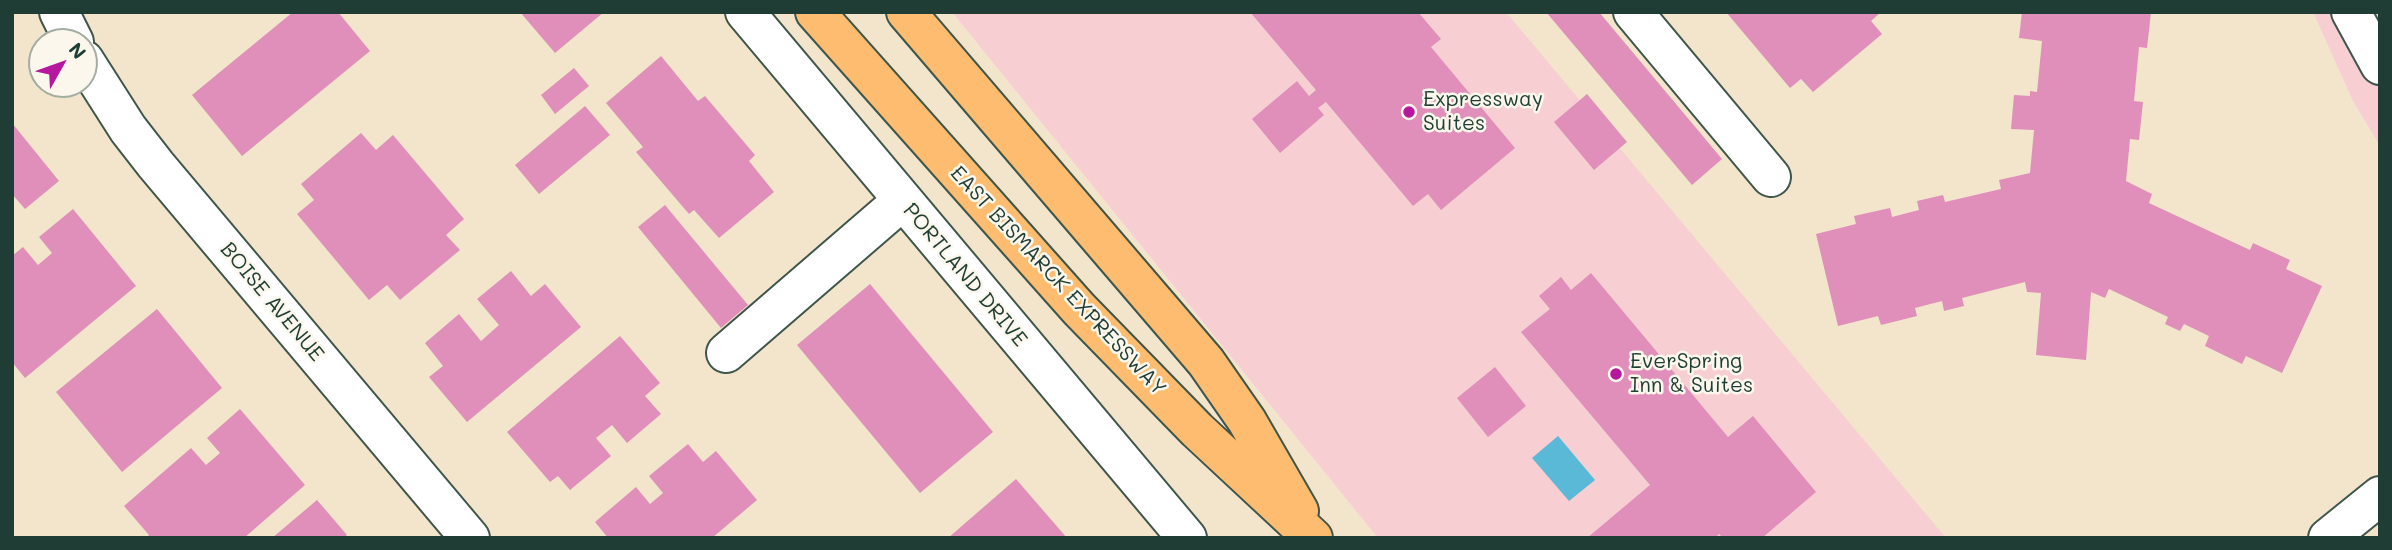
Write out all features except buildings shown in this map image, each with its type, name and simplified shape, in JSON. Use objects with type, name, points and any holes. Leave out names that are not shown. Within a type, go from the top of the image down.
[{"type":"main road","name":"EAST BISMARCK EXPRESSWAY","points":[[815,12],[1079,309],[1197,430],[1313,538]]},
{"type":"main road","name":"EAST BISMARCK EXPRESSWAY","points":[[906,12],[1206,362],[1273,463],[1313,538]]},
{"type":"street","points":[[59,12],[67,28]]},
{"type":"street","name":"PORTLAND DRIVE","points":[[745,12],[1187,538]]},
{"type":"street","points":[[1633,12],[1771,177]]},
{"type":"street","points":[[2351,12],[2380,65]]},
{"type":"street","name":"BOISE AVENUE","points":[[98,82],[128,129],[156,164],[470,538]]},
{"type":"street","points":[[726,353],[902,201]]},
{"type":"street","points":[[2328,538],[2380,496]]},
{"type":"shaded area","points":[[952,12],[1506,12],[1946,538],[1378,538]]},
{"type":"shaded area","points":[[2313,12],[2380,12],[2380,146],[2353,101]]},
{"type":"water","points":[[1558,436],[1595,480],[1569,501],[1532,458]]},
{"type":"place","name":"Expressway Suites","points":[[1409,112]]},
{"type":"place","name":"EverSpring Inn & Suites","points":[[1616,374]]}]
